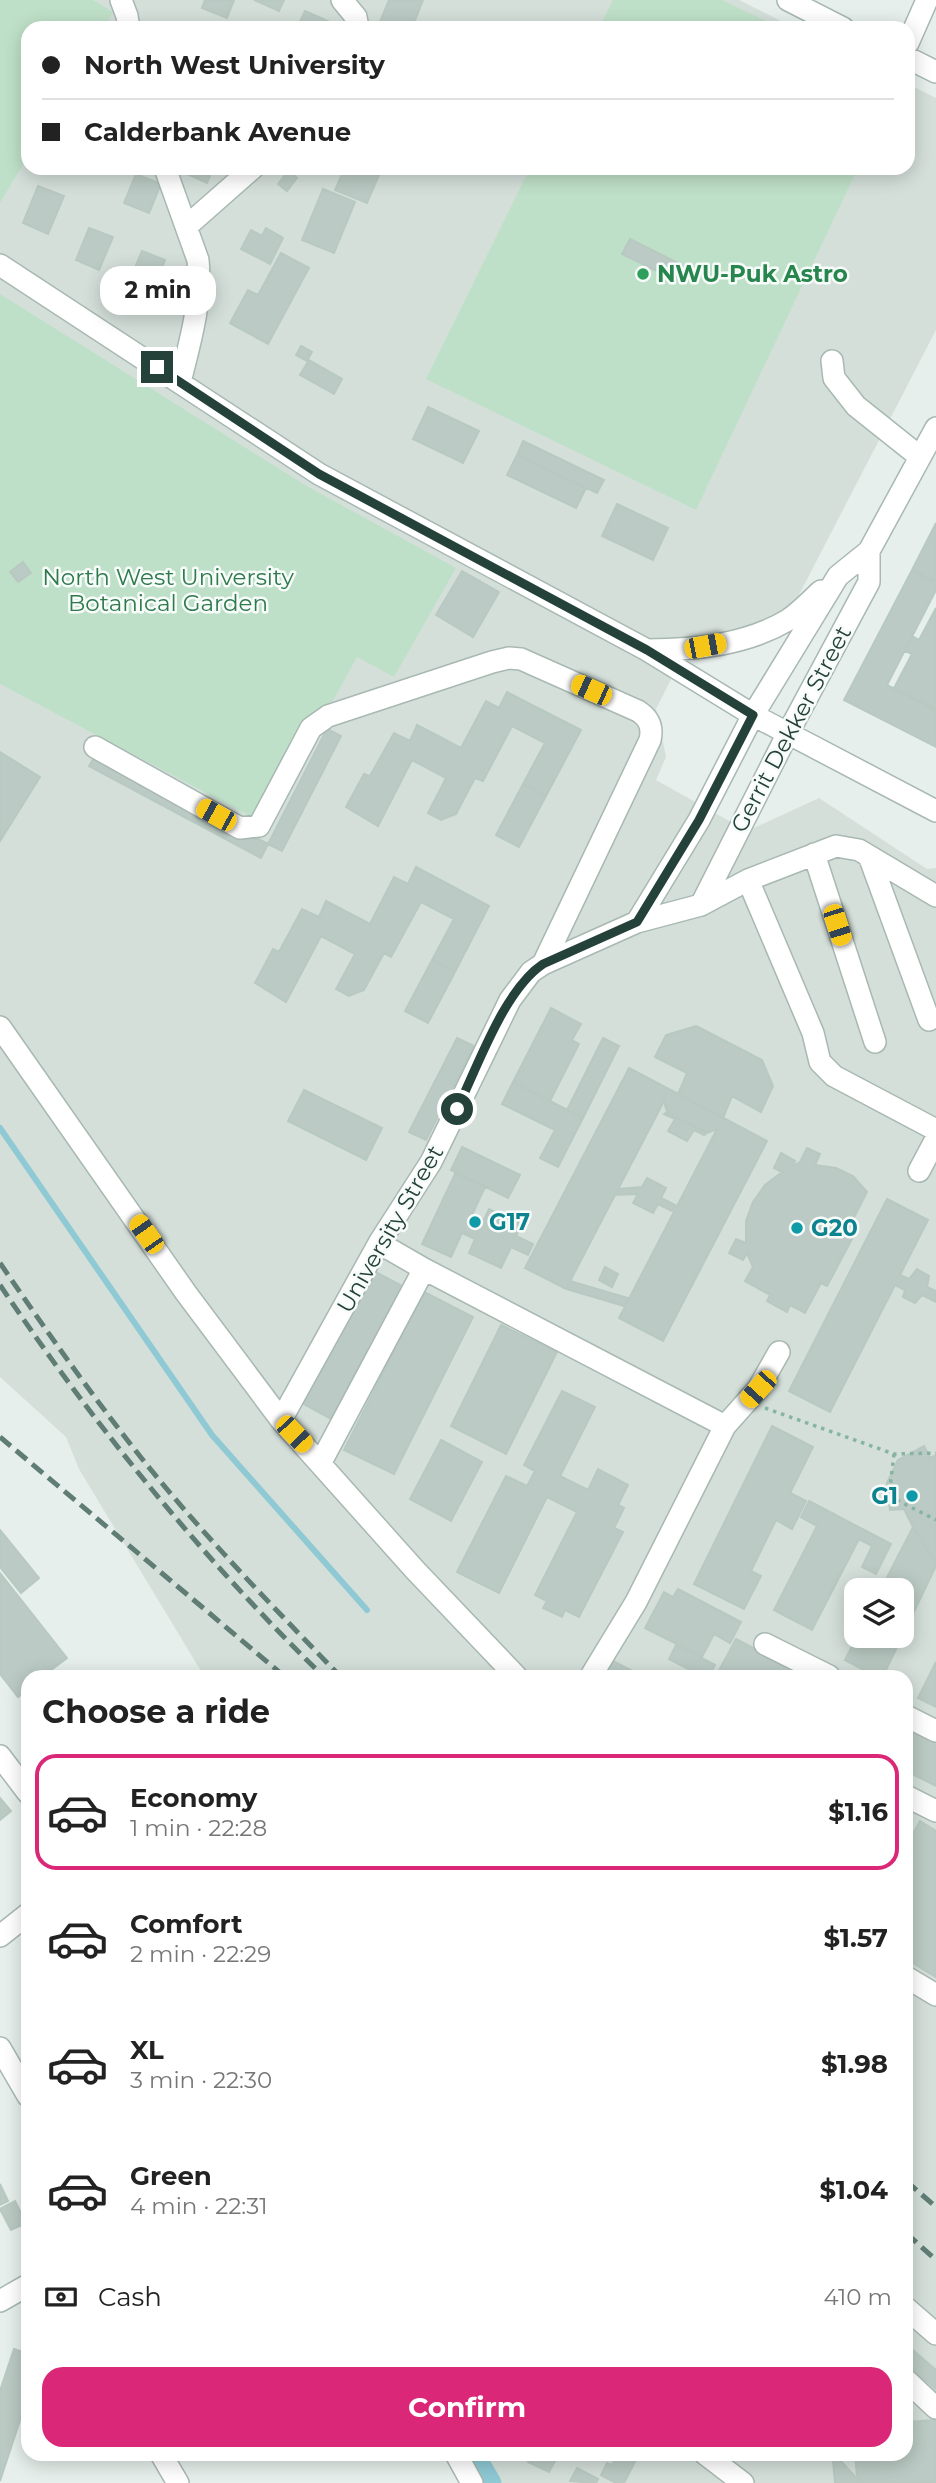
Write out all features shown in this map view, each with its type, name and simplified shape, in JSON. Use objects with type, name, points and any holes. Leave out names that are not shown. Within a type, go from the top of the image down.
[{"type":"street","points":[[121,0],[128,21]]},
{"type":"street","points":[[342,0],[357,21]]},
{"type":"street","points":[[788,0],[830,21]]},
{"type":"street","points":[[915,27],[927,0]]},
{"type":"street","points":[[915,62],[936,72]]},
{"type":"street","points":[[169,175],[198,260],[199,290],[195,325],[180,382]]},
{"type":"street","points":[[187,226],[245,175]]},
{"type":"street","points":[[0,265],[319,474],[647,650],[753,715],[936,811]]},
{"type":"street","points":[[832,361],[834,378],[856,406],[920,457]]},
{"type":"street","name":"Gerrit Dekker Street","points":[[637,922],[699,820],[753,715],[838,576],[869,551],[936,428]]},
{"type":"street","name":"Gerrit Dekker Street","points":[[701,905],[788,733],[869,582],[869,551]]},
{"type":"street","points":[[647,650],[687,650],[759,635],[791,618],[838,576]]},
{"type":"street","points":[[95,747],[240,828],[250,829],[260,826],[311,728],[328,716],[492,662],[509,658],[521,659],[638,711],[651,726],[650,740],[543,964]]},
{"type":"street","name":"University Street","points":[[281,1420],[379,1243],[431,1162],[510,1000],[531,972],[543,964],[637,922],[701,905],[748,880],[836,846],[859,850],[936,896]]},
{"type":"street","points":[[814,854],[875,1042]]},
{"type":"street","points":[[869,856],[929,1020]]},
{"type":"street","points":[[748,880],[813,1033],[820,1062],[834,1076],[936,1130]]},
{"type":"street","points":[[0,1027],[186,1293],[281,1420],[415,1570],[510,1670]]},
{"type":"street","points":[[919,1171],[936,1139]]},
{"type":"street","points":[[379,1243],[725,1426]]},
{"type":"street","points":[[321,1462],[424,1269]]},
{"type":"street","points":[[595,1670],[636,1602],[725,1426],[758,1389],[779,1352]]},
{"type":"street","points":[[765,1644],[817,1670]]},
{"type":"street","points":[[913,1720],[936,1731]]},
{"type":"street","points":[[0,1756],[21,1784]]},
{"type":"street","points":[[913,1800],[936,1811]]},
{"type":"street","points":[[0,1936],[21,1920]]},
{"type":"street","points":[[913,1981],[936,1995]]},
{"type":"street","points":[[0,2048],[21,2084]]},
{"type":"street","points":[[0,2301],[21,2290]]},
{"type":"street","points":[[913,2314],[936,2334]]},
{"type":"street","points":[[913,2387],[936,2408]]},
{"type":"street","points":[[165,2461],[178,2483]]},
{"type":"street","points":[[460,2461],[472,2483]]},
{"type":"street","points":[[714,2461],[743,2483]]},
{"type":"path","points":[[747,1401],[894,1454],[936,1454]]},
{"type":"path","points":[[894,1454],[889,1496],[936,1520]]},
{"type":"shaded area","points":[[0,0],[739,0],[781,21],[21,21],[21,175],[915,175],[915,88],[936,98],[936,330],[787,618],[692,638],[656,709],[666,757],[656,780],[747,831],[819,798],[927,869],[936,868],[936,2483],[501,2483],[488,2461],[913,2461],[913,1670],[200,1670],[79,1469],[66,1437],[0,1377]]},
{"type":"green space","points":[[0,0],[93,0],[113,12],[108,21],[21,21],[21,168],[0,203]]},
{"type":"green space","points":[[613,0],[722,0],[766,21],[602,21]]},
{"type":"green space","name":"NWU-Puk Astro","points":[[527,175],[855,175],[696,510],[426,379]]},
{"type":"green space","name":"North West University Botanical Garden","points":[[0,294],[305,485],[456,568],[394,677],[357,657],[265,824],[0,684]]},
{"type":"building","points":[[205,0],[234,0],[227,18],[202,8]]},
{"type":"building","points":[[254,0],[284,0],[279,11]]},
{"type":"building","points":[[389,0],[423,0],[415,21],[380,21]]},
{"type":"building","points":[[305,11],[328,21],[300,21]]},
{"type":"building","points":[[136,175],[161,184],[149,213],[124,203]]},
{"type":"building","points":[[189,175],[210,175],[207,183]]},
{"type":"building","points":[[285,175],[297,178],[287,191],[278,184]]},
{"type":"building","points":[[342,175],[379,175],[367,203],[335,190]]},
{"type":"building","points":[[38,186],[64,196],[48,234],[23,223]]},
{"type":"building","points":[[323,189],[355,202],[334,253],[302,240]]},
{"type":"building","points":[[89,228],[113,237],[99,270],[76,260]]},
{"type":"building","points":[[266,228],[283,238],[270,264],[241,249],[251,230],[262,236]]},
{"type":"building","points":[[630,239],[682,265],[675,280],[622,254]]},
{"type":"building","points":[[142,251],[165,260],[152,294],[128,284]]},
{"type":"building","points":[[281,253],[309,268],[268,344],[230,323],[248,290],[258,295]]},
{"type":"building","points":[[301,346],[312,352],[307,361],[296,355]]},
{"type":"building","points":[[309,360],[342,379],[334,394],[300,375]]},
{"type":"building","points":[[428,407],[479,431],[463,463],[413,439]]},
{"type":"building","points":[[523,441],[604,480],[597,493],[517,455]]},
{"type":"building","points":[[517,455],[586,488],[576,508],[507,475]]},
{"type":"building","points":[[617,504],[668,528],[653,560],[602,536]]},
{"type":"building","points":[[936,523],[936,583],[912,570]]},
{"type":"building","points":[[23,562],[31,573],[18,582],[10,572]]},
{"type":"building","points":[[912,570],[936,583],[936,590],[887,685],[936,710],[936,747],[844,700]]},
{"type":"building","points":[[462,571],[499,592],[473,637],[436,615]]},
{"type":"building","points":[[936,608],[936,710],[894,688],[912,654],[905,651],[912,636],[919,640]]},
{"type":"building","points":[[507,692],[581,730],[546,796],[523,784],[545,743],[512,726],[483,781],[475,778],[456,814],[441,820],[428,813],[446,778],[412,760],[378,826],[346,807],[364,774],[370,776],[394,733],[410,741],[417,725],[461,748],[486,701],[499,708]]},
{"type":"building","points":[[327,729],[341,736],[282,851],[268,844]]},
{"type":"building","points":[[0,752],[40,777],[0,841]]},
{"type":"building","points":[[97,753],[268,844],[261,858],[89,766]]},
{"type":"building","points":[[523,784],[546,796],[519,847],[496,835]]},
{"type":"building","points":[[416,867],[489,906],[455,972],[432,960],[454,919],[421,902],[391,957],[384,953],[364,990],[349,996],[336,989],[355,954],[321,936],[286,1002],[255,983],[273,949],[279,952],[302,909],[319,917],[326,901],[370,924],[394,877],[408,884]]},
{"type":"building","points":[[432,960],[455,972],[428,1023],[405,1011]]},
{"type":"building","points":[[551,1008],[581,1024],[572,1040],[579,1044],[550,1101],[513,1082]]},
{"type":"building","points":[[696,1026],[762,1060],[773,1086],[761,1112],[732,1096],[723,1118],[678,1094],[687,1073],[655,1057],[666,1035]]},
{"type":"building","points":[[457,1038],[474,1046],[426,1140],[409,1132]]},
{"type":"building","points":[[603,1038],[619,1046],[583,1118],[567,1110]]},
{"type":"building","points":[[629,1068],[767,1141],[663,1341],[619,1318],[717,1129],[707,1133],[667,1112],[664,1101],[566,1289],[525,1268]]},
{"type":"building","points":[[513,1082],[583,1118],[558,1167],[540,1158],[555,1130],[502,1104]]},
{"type":"building","points":[[304,1090],[382,1128],[366,1160],[288,1121]]},
{"type":"building","points":[[667,1112],[707,1133],[704,1135],[694,1130],[687,1141],[668,1131],[675,1119],[664,1114]]},
{"type":"building","points":[[462,1147],[520,1175],[508,1198],[451,1170]]},
{"type":"building","name":"G20","points":[[807,1148],[820,1154],[815,1165],[836,1168],[853,1176],[867,1192],[845,1235],[852,1239],[827,1286],[821,1283],[805,1313],[790,1305],[787,1312],[767,1301],[770,1295],[745,1281],[753,1267],[747,1253],[743,1260],[729,1253],[736,1239],[746,1243],[746,1221],[753,1202],[765,1185],[782,1172],[774,1168],[781,1153],[795,1161],[793,1166],[800,1162]]},
{"type":"building","name":"G17","points":[[455,1174],[485,1187],[472,1215],[484,1220],[489,1209],[522,1224],[516,1236],[533,1244],[528,1255],[511,1247],[501,1268],[469,1253],[475,1239],[462,1233],[451,1257],[422,1244]]},
{"type":"building","points":[[647,1178],[666,1188],[661,1198],[675,1205],[672,1211],[658,1204],[653,1213],[633,1203],[638,1194],[615,1195],[618,1189],[642,1187]]},
{"type":"building","points":[[887,1199],[928,1220],[900,1275],[909,1279],[917,1269],[929,1276],[927,1287],[936,1291],[936,1302],[922,1295],[915,1303],[903,1297],[905,1290],[895,1285],[830,1412],[789,1391]]},
{"type":"building","points":[[605,1267],[618,1274],[612,1287],[599,1280]]},
{"type":"building","points":[[372,1270],[402,1286],[331,1419],[302,1403]]},
{"type":"building","points":[[570,1281],[628,1298],[624,1306],[566,1289]]},
{"type":"building","points":[[424,1292],[473,1317],[394,1474],[344,1450]]},
{"type":"building","points":[[501,1325],[557,1352],[506,1454],[451,1426]]},
{"type":"building","points":[[562,1391],[595,1407],[560,1476],[588,1490],[598,1469],[628,1485],[618,1505],[624,1508],[614,1528],[623,1532],[579,1617],[565,1610],[562,1617],[543,1608],[547,1601],[535,1595],[577,1512],[547,1497],[499,1593],[457,1572],[506,1476],[527,1486],[535,1471],[524,1465]]},
{"type":"building","points":[[772,1426],[813,1447],[790,1493],[806,1501],[792,1529],[776,1520],[751,1571],[761,1576],[744,1609],[694,1584]]},
{"type":"building","points":[[441,1440],[482,1462],[451,1521],[410,1499]]},
{"type":"building","name":"G1","points":[[924,1446],[930,1458],[936,1455],[936,1563],[904,1509],[890,1510],[887,1483],[898,1460]]},
{"type":"building","points":[[809,1501],[891,1544],[876,1574],[862,1567],[872,1546],[859,1539],[812,1630],[774,1610],[817,1526],[801,1517]]},
{"type":"building","points":[[913,1527],[936,1566],[914,1612],[914,1578],[887,1578]]},
{"type":"building","points":[[0,1530],[39,1578],[21,1593],[0,1567]]},
{"type":"building","points":[[0,1573],[67,1658],[51,1670],[21,1670],[21,1695],[18,1697],[0,1674]]},
{"type":"building","points":[[678,1589],[741,1622],[730,1643],[714,1634],[702,1657],[645,1628],[664,1592],[673,1597]]},
{"type":"building","points":[[736,1639],[795,1670],[719,1670]]},
{"type":"building","points":[[676,1645],[715,1665],[712,1670],[690,1670],[669,1659]]},
{"type":"building","points":[[851,1648],[896,1648],[886,1670],[864,1670],[845,1660]]},
{"type":"building","points":[[609,1659],[630,1670],[603,1670]]},
{"type":"building","points":[[936,1662],[936,1707],[918,1698]]},
{"type":"building","points":[[913,1732],[936,1743],[936,1786],[913,1774]]},
{"type":"building","points":[[0,1798],[11,1811],[0,1820]]},
{"type":"building","points":[[920,1821],[936,1831],[936,1977],[913,1963],[913,1834]]},
{"type":"building","points":[[0,2184],[8,2201],[0,2205]]},
{"type":"building","points":[[15,2201],[21,2213],[21,2225],[11,2230],[0,2209]]},
{"type":"building","points":[[14,2349],[21,2352],[21,2417],[0,2481],[0,2391]]},
{"type":"building","points":[[913,2350],[936,2370],[936,2389],[913,2370]]},
{"type":"building","points":[[936,2420],[936,2483],[863,2483],[857,2476],[856,2461],[913,2461],[913,2422]]},
{"type":"building","points":[[528,2461],[555,2461],[549,2472]]},
{"type":"building","points":[[614,2461],[635,2461],[624,2483],[616,2483],[601,2475],[607,2463],[612,2465]]},
{"type":"building","points":[[833,2461],[841,2461],[861,2483],[835,2483]]},
{"type":"building","points":[[577,2468],[598,2479],[596,2483],[570,2481]]},
{"type":"waterway","points":[[0,1128],[212,1435],[367,1610]]},
{"type":"waterway","points":[[478,2461],[491,2483]]},
{"type":"railway","points":[[0,1263],[72,1366],[147,1465],[217,1546],[334,1670]]},
{"type":"railway","points":[[0,1285],[73,1389],[151,1489],[235,1585],[317,1670]]},
{"type":"railway","points":[[0,1437],[277,1670]]},
{"type":"railway","points":[[913,2187],[936,2207]]},
{"type":"railway","points":[[913,2239],[936,2260]]},
{"type":"place","name":"NWU-Puk Astro","points":[[643,274]]},
{"type":"place","name":"G17","points":[[475,1222]]},
{"type":"place","name":"G20","points":[[797,1228]]},
{"type":"place","name":"G1","points":[[912,1496]]},
{"type":"route","points":[[157,367],[319,474],[647,650],[753,715],[699,820],[637,922],[543,964],[531,972],[510,1000],[457,1109]]}]
